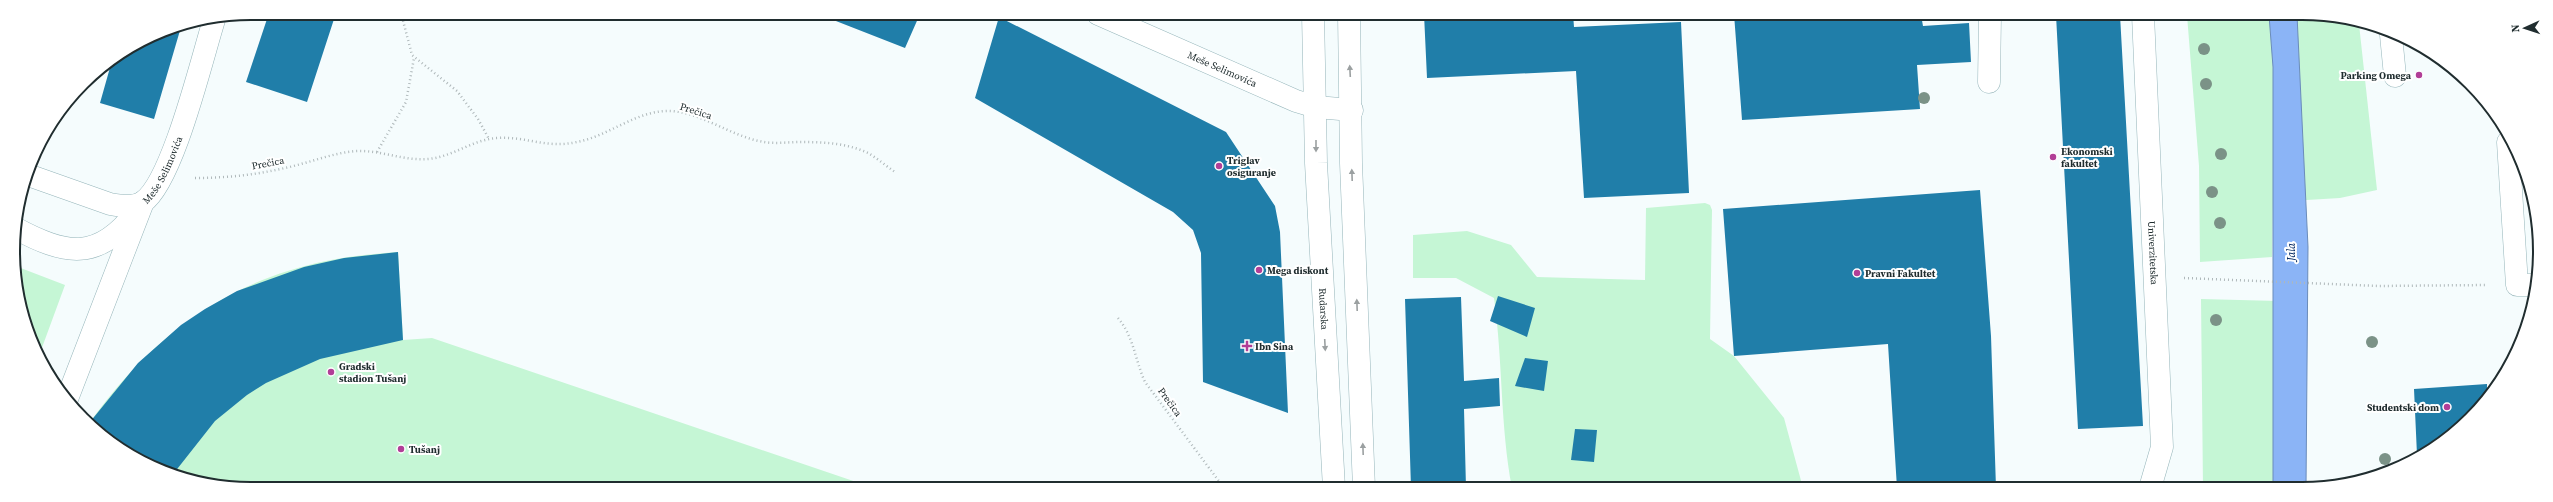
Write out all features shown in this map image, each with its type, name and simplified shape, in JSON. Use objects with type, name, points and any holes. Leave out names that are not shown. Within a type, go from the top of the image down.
[{"type":"main road","name":"Meše Selimovića","points":[[1112,20],[1296,101],[1316,106],[1352,110]]},
{"type":"main road","name":"Rudarska","points":[[1313,20],[1316,163],[1334,482]]},
{"type":"main road","points":[[1349,20],[1352,110],[1351,163],[1364,482]]},
{"type":"main road","points":[[1989,82],[1990,20]]},
{"type":"main road","name":"Univerzitetska","points":[[2143,20],[2153,277],[2162,447],[2152,482]]},
{"type":"main road","name":"Meše Selimovića","points":[[32,176],[110,204],[124,206],[143,202],[153,191],[173,155],[213,23]]},
{"type":"main road","points":[[2391,39],[2395,76]]},
{"type":"main road","points":[[2509,149],[2527,285]]},
{"type":"main road","points":[[21,231],[51,246],[78,249],[91,247],[101,243],[126,225],[143,202]]},
{"type":"main road","points":[[69,393],[143,202]]},
{"type":"path","points":[[403,20],[409,46],[414,57],[457,91],[478,119],[489,140]]},
{"type":"path","points":[[377,152],[406,102],[414,57]]},
{"type":"path","name":"Prečica","points":[[160,178],[230,178],[285,168],[336,154],[356,151],[377,152],[394,157],[430,159],[447,155],[473,143],[489,140],[512,138],[554,145],[579,142],[653,113],[670,111],[686,114],[748,138],[764,142],[828,143],[849,147],[869,153],[895,172]]},
{"type":"path","points":[[2153,277],[2241,282],[2379,286],[2527,285]]},
{"type":"path","name":"Prečica","points":[[1118,318],[1127,329],[1137,363],[1146,382],[1220,482]]},
{"type":"green space","points":[[2187,20],[2317,20],[2359,27],[2377,190],[2340,198],[2273,202],[2272,257],[2200,262],[2199,166]]},
{"type":"green space","points":[[1705,203],[1710,205],[1712,210],[1710,339],[1734,356],[1784,418],[1801,482],[1511,482],[1505,441],[1499,345],[1494,298],[1456,278],[1413,278],[1413,235],[1467,231],[1511,245],[1537,277],[1645,280],[1646,208]]},
{"type":"green space","name":"Gradski stadion Tušanj","points":[[398,252],[403,340],[432,338],[856,482],[236,482],[206,478],[191,474],[177,470],[149,458],[135,451],[110,434],[93,419],[113,392],[164,340],[192,318],[222,299],[255,283],[289,271],[335,259]]},
{"type":"green space","points":[[20,268],[65,285],[42,348],[28,311],[24,296]]},
{"type":"green space","points":[[2201,299],[2278,301],[2275,482],[2203,482]]},
{"type":"water","name":"Jala","points":[[2269,20],[2297,20],[2308,247],[2306,482],[2273,482],[2273,67]]},
{"type":"building","points":[[267,20],[334,20],[307,102],[246,82]]},
{"type":"building","points":[[833,20],[917,20],[905,48]]},
{"type":"building","points":[[998,20],[1005,20],[1226,132],[1275,206],[1280,232],[1288,413],[1203,382],[1201,253],[1193,230],[1173,212],[975,98]]},
{"type":"building","points":[[1424,20],[1573,20],[1574,27],[1681,22],[1689,193],[1584,198],[1576,71],[1427,78]]},
{"type":"building","points":[[1734,20],[1922,20],[1923,26],[1969,23],[1971,62],[1917,65],[1920,109],[1742,120]]},
{"type":"building","points":[[2056,20],[2120,20],[2143,426],[2078,429]]},
{"type":"building","points":[[180,31],[154,119],[100,103],[110,68],[135,51]]},
{"type":"building","name":"Pravni Fakultet","points":[[1980,190],[1991,336],[1996,482],[1897,482],[1888,344],[1734,356],[1723,209]]},
{"type":"building","points":[[398,252],[403,340],[320,359],[266,383],[247,395],[215,421],[177,470],[135,451],[110,434],[93,419],[138,363],[181,325],[205,309],[237,291],[304,267],[344,258]]},
{"type":"building","points":[[1498,296],[1535,308],[1527,337],[1490,321]]},
{"type":"building","points":[[1461,297],[1464,381],[1499,378],[1500,406],[1464,409],[1466,482],[1411,482],[1405,299]]},
{"type":"building","points":[[1525,358],[1548,361],[1544,391],[1515,386]]},
{"type":"building","name":"Studentski dom","points":[[2487,384],[2487,389],[2485,392],[2454,425],[2417,452],[2414,389]]},
{"type":"building","points":[[1575,429],[1597,430],[1594,462],[1571,460]]},
{"type":"place","name":"Parking Omega","points":[[2419,75]]},
{"type":"place","name":"Ekonomski fakultet","points":[[2053,157]]},
{"type":"place","name":"Triglav osiguranje","points":[[1219,166]]},
{"type":"place","name":"Mega diskont","points":[[1259,270]]},
{"type":"place","name":"Pravni Fakultet","points":[[1857,273]]},
{"type":"place","name":"Ibn Sina","points":[[1247,346]]},
{"type":"place","name":"Gradski stadion Tušanj","points":[[331,372]]},
{"type":"place","name":"Studentski dom","points":[[2447,407]]},
{"type":"place","name":"Tušanj","points":[[401,449]]}]
